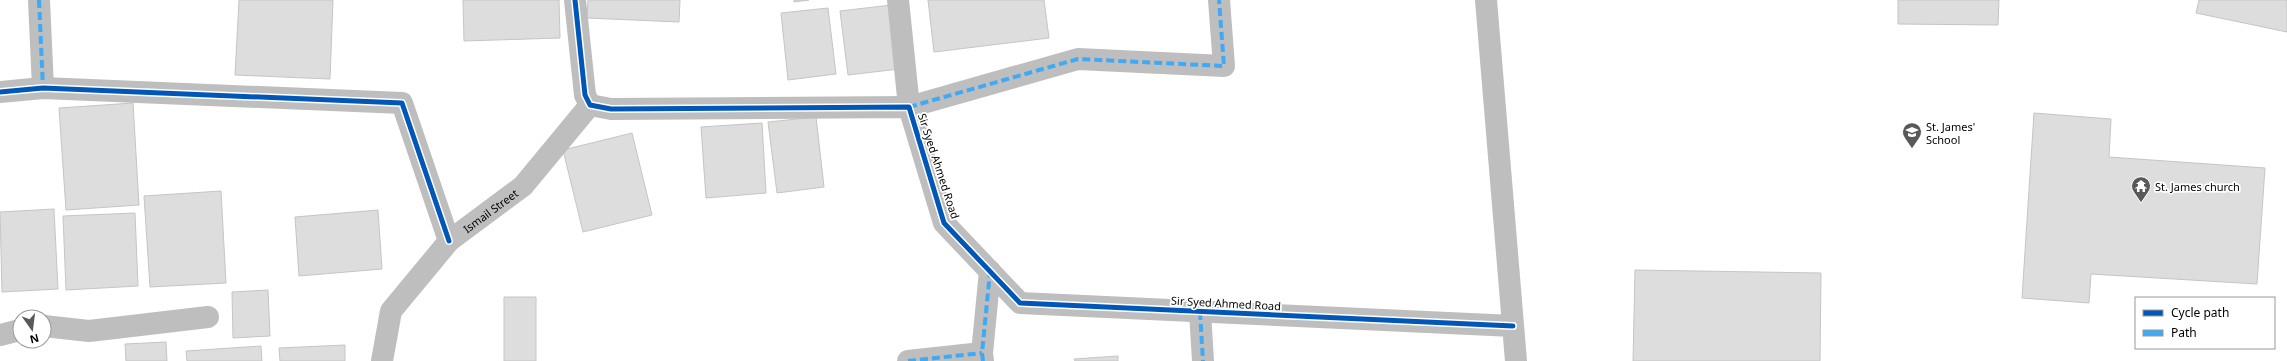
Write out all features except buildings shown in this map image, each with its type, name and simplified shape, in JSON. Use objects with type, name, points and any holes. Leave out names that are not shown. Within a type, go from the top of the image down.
[{"type":"street","points":[[38,0],[43,88]]},
{"type":"street","points":[[575,0],[585,95],[590,105]]},
{"type":"street","points":[[898,0],[909,107],[1078,59],[1224,66],[1219,0]]},
{"type":"street","points":[[1486,0],[1516,361]]},
{"type":"street","points":[[0,92],[43,88],[402,103],[449,241]]},
{"type":"street","name":"Sir Syed Ahmed Road","points":[[590,105],[612,109],[909,107],[944,223],[1020,304],[1513,326]]},
{"type":"street","name":"Ismail Street","points":[[382,361],[391,311],[449,241],[523,186],[590,105]]},
{"type":"street","points":[[908,361],[983,357],[990,272]]},
{"type":"street","points":[[1200,312],[1203,361]]},
{"type":"street","points":[[52,327],[89,331],[208,317]]},
{"type":"street","points":[[0,335],[12,332]]},
{"type":"marked path","points":[[39,0],[43,88]]},
{"type":"marked path","points":[[909,107],[1078,59],[1224,66],[1219,0]]},
{"type":"marked path","points":[[983,361],[982,353],[990,272]]},
{"type":"marked path","points":[[1200,312],[1203,361]]},
{"type":"marked path","points":[[908,361],[982,353]]},
{"type":"cycle path","points":[[575,0],[585,95],[590,105],[611,109],[909,107],[944,223],[1020,303],[1513,326]]},
{"type":"cycle path","points":[[0,92],[43,88],[402,103],[449,241]]},
{"type":"place","name":"St. James' School","points":[[1912,149]]},
{"type":"place","name":"St. James church","points":[[2141,203]]}]
